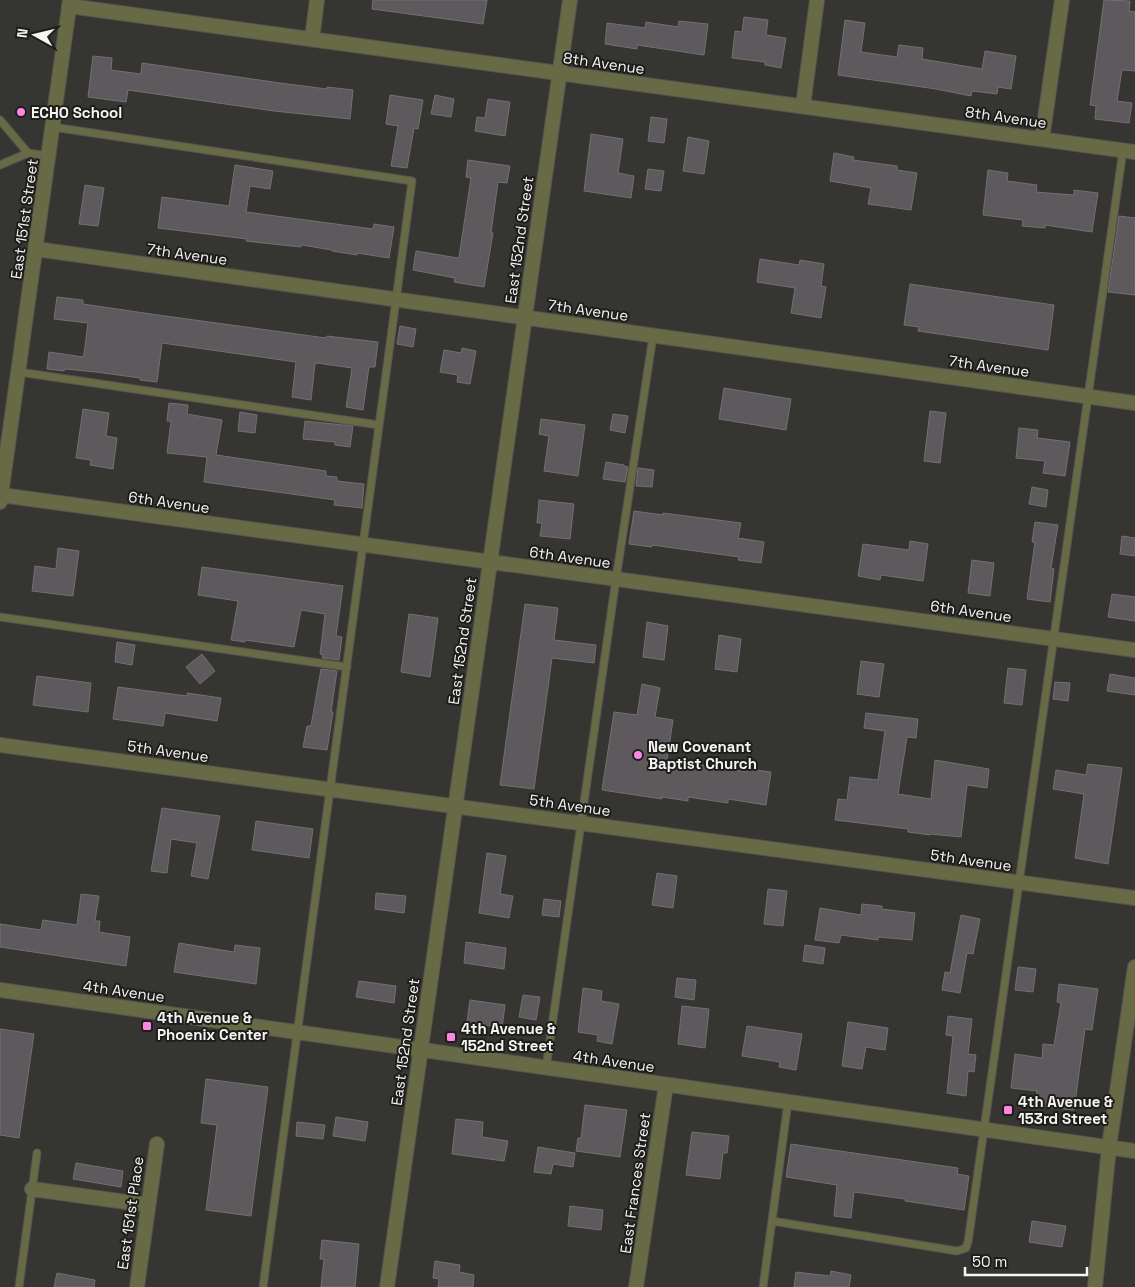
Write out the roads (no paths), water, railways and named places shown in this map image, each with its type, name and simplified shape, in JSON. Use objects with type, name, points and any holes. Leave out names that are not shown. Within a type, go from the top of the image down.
[{"type":"street","points":[[312,39],[318,0]]},
{"type":"street","name":"East 152nd Street","points":[[387,1287],[570,0]]},
{"type":"street","points":[[802,106],[817,0]]},
{"type":"street","points":[[1042,139],[1062,0]]},
{"type":"street","name":"8th Avenue","points":[[70,3],[312,39],[1129,151]]},
{"type":"street","name":"East 151st Street","points":[[0,499],[5,425],[18,372],[70,3]]},
{"type":"street","name":"7th Avenue","points":[[36,249],[1135,403]]},
{"type":"street","name":"6th Avenue","points":[[0,499],[363,545],[1135,650]]},
{"type":"street","name":"5th Avenue","points":[[0,745],[1135,898]]},
{"type":"street","points":[[1095,1287],[1109,1147],[1135,967]]},
{"type":"street","name":"4th Avenue","points":[[0,990],[1135,1151]]},
{"type":"street","name":"East Frances Street","points":[[636,1287],[666,1084]]},
{"type":"street","name":"East 151st Place","points":[[136,1287],[156,1144]]},
{"type":"street","points":[[32,1189],[148,1205]]},
{"type":"lane","points":[[0,120],[28,153]]},
{"type":"lane","points":[[53,127],[412,181],[263,1287]]},
{"type":"lane","points":[[772,1221],[957,1250],[966,1248],[1088,397],[1129,151]]},
{"type":"lane","points":[[0,165],[28,153],[49,156]]},
{"type":"lane","points":[[546,1068],[653,336]]},
{"type":"lane","points":[[18,372],[380,425]]},
{"type":"lane","points":[[0,617],[347,667]]},
{"type":"lane","points":[[763,1287],[788,1102]]},
{"type":"lane","points":[[19,1287],[38,1153]]},
{"type":"place","name":"ECHO School","points":[[21,112]]},
{"type":"place","name":"New Covenant Baptist Church","points":[[638,755]]},
{"type":"place","name":"4th Avenue & Phoenix Center","points":[[147,1026]]},
{"type":"place","name":"4th Avenue & 152nd Street","points":[[451,1037]]},
{"type":"place","name":"4th Avenue & 153rd Street","points":[[1008,1110]]}]
